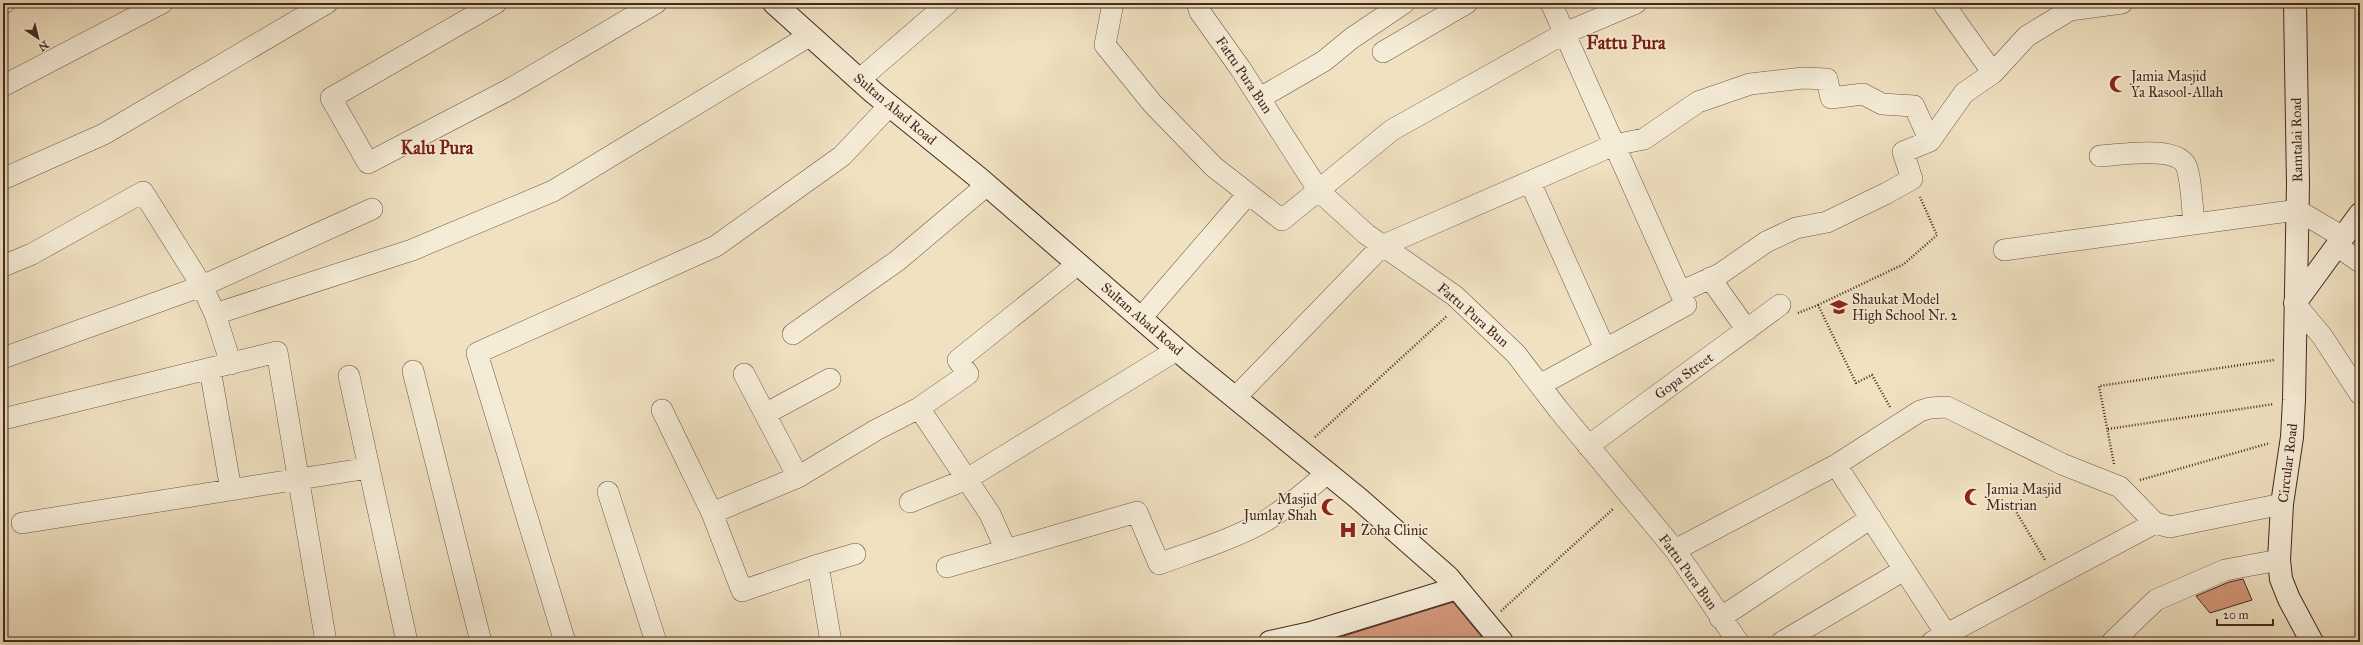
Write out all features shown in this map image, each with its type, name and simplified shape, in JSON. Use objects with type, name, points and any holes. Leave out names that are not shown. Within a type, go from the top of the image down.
[{"type":"street","points":[[3,86],[162,3]]},
{"type":"street","points":[[3,179],[104,134],[327,3]]},
{"type":"street","points":[[496,3],[331,98],[368,163],[510,89],[656,3]]},
{"type":"street","points":[[858,80],[948,3]]},
{"type":"street","points":[[1113,3],[1105,44],[1152,103],[1214,167],[1282,220],[1320,191],[1392,130],[1565,33],[1636,3]]},
{"type":"street","name":"Fattu Pura Bun","points":[[1197,3],[1200,12],[1260,98],[1320,191],[1382,246],[1461,302],[1516,354],[1588,446],[1676,550],[1720,618],[1738,642]]},
{"type":"street","points":[[1260,98],[1324,61],[1352,38],[1404,3]]},
{"type":"street","points":[[1384,52],[1466,3]]},
{"type":"street","points":[[1540,385],[1686,304],[1551,3]]},
{"type":"street","points":[[1943,3],[1993,73]]},
{"type":"street","points":[[1680,292],[1710,278],[1766,242],[1796,228],[1827,222],[1887,193],[1912,179],[1903,152],[1930,141],[1964,93],[1993,73],[2027,36],[2070,10],[2128,3]]},
{"type":"street","name":"Ramtalai Road","points":[[2295,3],[2297,277]]},
{"type":"street","name":"Sultan Abad Road","points":[[780,5],[809,36],[858,80],[987,185],[1177,350],[1327,473],[1448,577],[1486,625],[1502,642]]},
{"type":"street","points":[[215,314],[412,250],[553,190],[809,36]]},
{"type":"street","points":[[1235,398],[1382,246],[1614,145],[1644,139],[1698,102],[1750,84],[1803,78],[1827,79],[1831,98],[1862,94],[1882,104],[1914,106],[1930,141]]},
{"type":"street","points":[[565,642],[477,353],[716,246],[842,156],[890,106]]},
{"type":"street","points":[[2100,156],[2166,153],[2178,156],[2187,168],[2194,224]]},
{"type":"street","points":[[1530,182],[1605,349]]},
{"type":"street","points":[[793,334],[897,261],[987,185]]},
{"type":"street","points":[[3,266],[32,254],[143,192],[202,286],[215,314],[231,364]]},
{"type":"street","points":[[1140,318],[1248,194]]},
{"type":"street","points":[[3,358],[202,286],[372,209]]},
{"type":"street","points":[[2004,250],[2297,210],[2340,241],[2360,262]]},
{"type":"street","points":[[2360,214],[2295,304],[2322,336],[2360,394]]},
{"type":"street","points":[[712,512],[798,477],[876,430],[919,408],[968,374],[958,360],[1078,264]]},
{"type":"street","name":"Circular Road","points":[[2297,277],[2292,437],[2282,504],[2279,560],[2281,579],[2298,618],[2306,642]]},
{"type":"street","points":[[1710,278],[1747,330]]},
{"type":"street","name":"Gopa Street","points":[[1588,446],[1780,305]]},
{"type":"street","points":[[910,502],[967,479],[1177,350]]},
{"type":"street","points":[[3,419],[277,352],[326,642]]},
{"type":"street","points":[[210,369],[231,490]]},
{"type":"street","points":[[413,371],[481,642]]},
{"type":"street","points":[[744,374],[798,477]]},
{"type":"street","points":[[349,376],[407,642]]},
{"type":"street","points":[[765,414],[830,379]]},
{"type":"street","points":[[1676,550],[1836,465],[1920,411],[1930,408],[1947,407],[2062,464],[2120,487],[2155,523],[2170,527],[2282,504]]},
{"type":"street","points":[[919,408],[990,514],[1006,550]]},
{"type":"street","points":[[662,410],[712,512],[742,591],[855,554]]},
{"type":"street","points":[[1836,465],[1904,570],[1942,639],[2054,576],[2155,523]]},
{"type":"street","points":[[22,523],[369,468]]},
{"type":"street","points":[[947,567],[1137,512],[1159,564],[1219,541],[1266,520],[1300,497],[1327,473]]},
{"type":"street","points":[[608,492],[656,642]]},
{"type":"street","points":[[1720,618],[1871,518]]},
{"type":"street","points":[[2126,638],[2156,600],[2225,570],[2279,560]]},
{"type":"street","points":[[818,565],[831,642]]},
{"type":"street","points":[[1782,642],[1904,570]]},
{"type":"street","points":[[1280,641],[1457,588]]},
{"type":"street","name":"Circular Road","points":[[2298,618],[2312,642]]},
{"type":"path","points":[[1780,305],[1787,317],[1818,305],[1904,264],[1937,235],[1912,179]]},
{"type":"path","points":[[1300,451],[1461,302]]},
{"type":"path","points":[[1818,305],[1856,383],[1872,376],[1899,424]]},
{"type":"path","points":[[2114,466],[2108,429],[2098,386],[2295,357]]},
{"type":"path","points":[[2108,429],[2294,400]]},
{"type":"path","points":[[2120,487],[2203,461],[2292,437]]},
{"type":"path","points":[[1486,625],[1628,495]]},
{"type":"path","points":[[2015,510],[2054,576]]},
{"type":"building","points":[[2243,579],[2252,600],[2210,613],[2196,596],[2229,582]]},
{"type":"building","points":[[1453,602],[1486,642],[1324,642]]},
{"type":"place","name":"Jamia Masjid Ya Rasool-Allah","points":[[2118,84]]},
{"type":"place","name":"Shaukat Model High School Nr. 2","points":[[1839,307]]},
{"type":"place","name":"Jamia Masjid Mistrian","points":[[1973,497]]},
{"type":"place","name":"Masjid Jumlay Shah","points":[[1330,507]]},
{"type":"place","name":"Zoha Clinic","points":[[1348,530]]},
{"type":"district","name":"Fattu Pura","points":[[1626,43]]},
{"type":"district","name":"Kalu Pura","points":[[437,148]]}]
